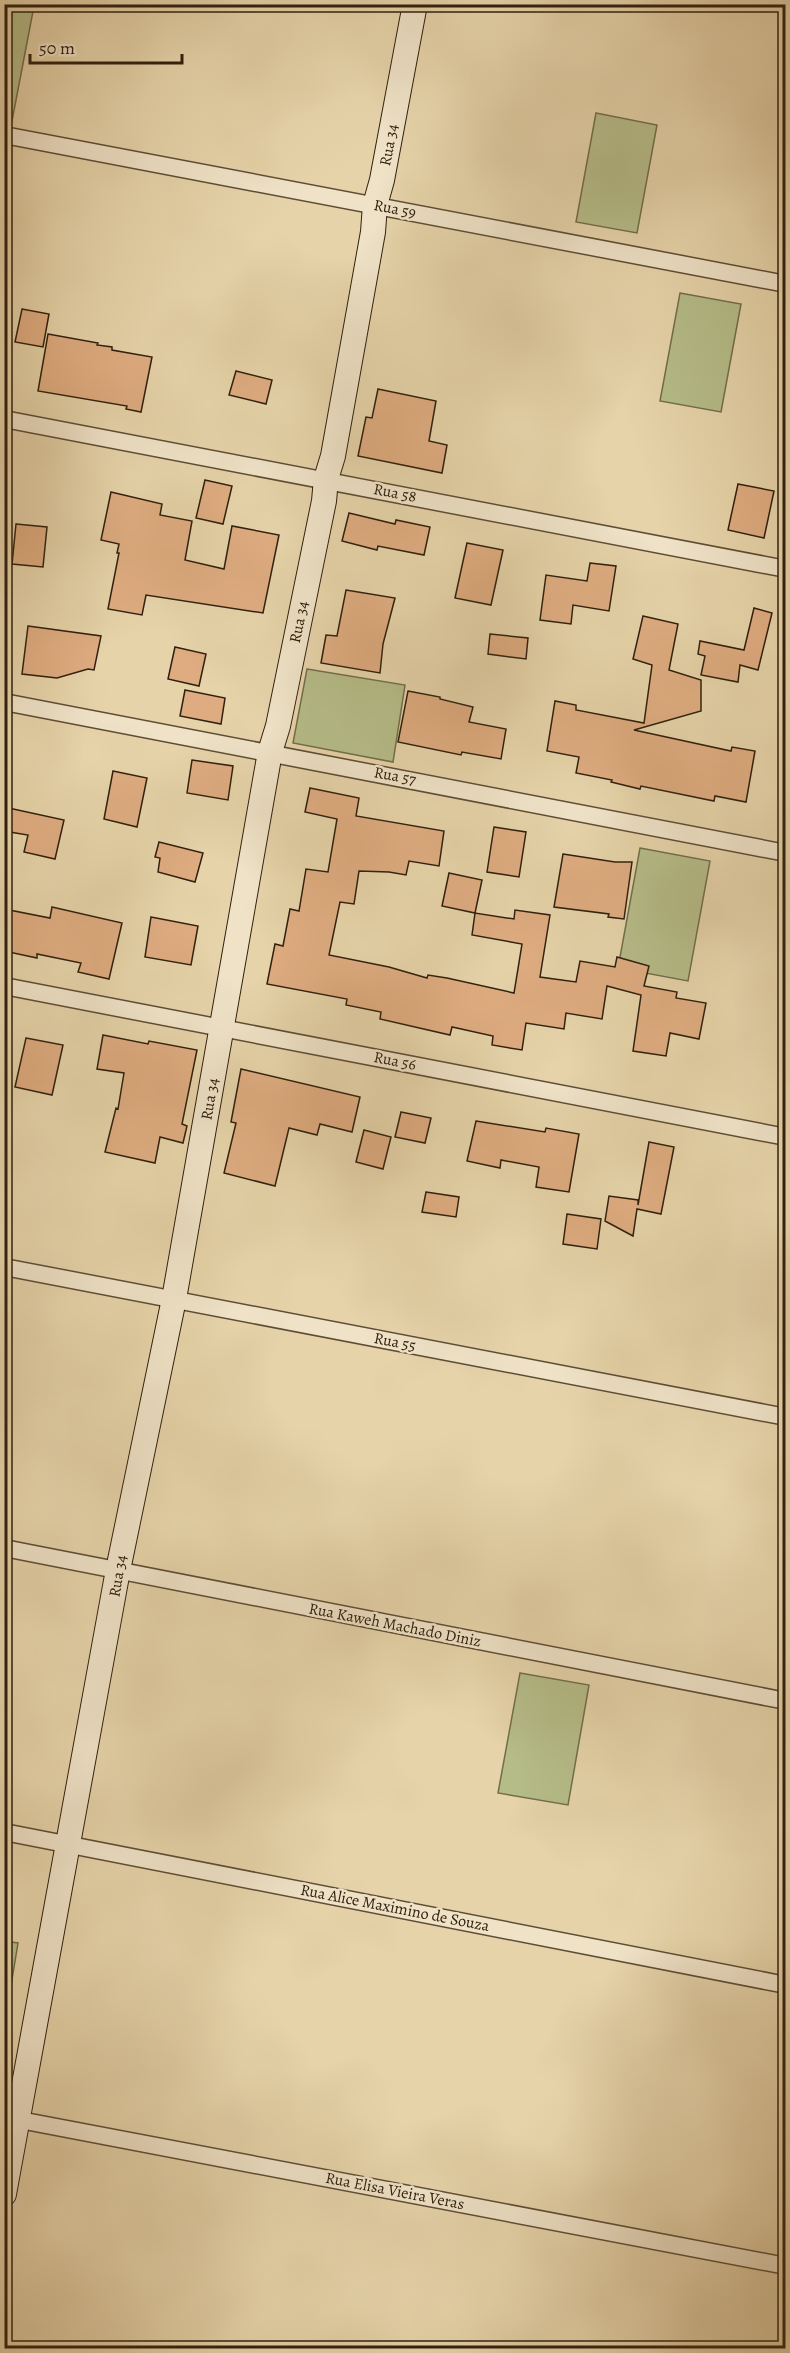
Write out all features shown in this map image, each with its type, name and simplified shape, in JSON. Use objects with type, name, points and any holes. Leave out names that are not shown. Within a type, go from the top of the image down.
[{"type":"street","name":"Rua 34","points":[[4,2194],[12,2118],[69,1844],[118,1570],[174,1299],[270,752],[278,726],[324,501],[326,479],[333,456],[373,232],[375,205],[382,180],[415,4]]},
{"type":"street","name":"Rua 59","points":[[4,135],[786,284]]},
{"type":"street","name":"Rua 58","points":[[4,419],[786,569]]},
{"type":"street","name":"Rua 57","points":[[4,702],[786,853]]},
{"type":"street","name":"Rua 56","points":[[4,986],[786,1137]]},
{"type":"street","name":"Rua 55","points":[[4,1267],[786,1417]]},
{"type":"street","name":"Rua Kaweh Machado Diniz","points":[[4,1548],[786,1701]]},
{"type":"street","name":"Rua Alice Maximino de Souza","points":[[4,1832],[786,1985]]},
{"type":"street","name":"Rua Elisa Vieira Veras","points":[[12,2118],[786,2266]]},
{"type":"green space","points":[[5,5],[34,6],[12,121],[5,119]]},
{"type":"green space","points":[[596,113],[657,125],[637,233],[576,222]]},
{"type":"green space","points":[[680,293],[741,304],[721,412],[660,401]]},
{"type":"green space","points":[[307,669],[405,685],[393,762],[293,743]]},
{"type":"green space","points":[[640,848],[710,861],[688,981],[618,968]]},
{"type":"green space","points":[[520,1673],[589,1685],[568,1805],[498,1793]]},
{"type":"green space","points":[[4,1941],[18,1943],[8,2004],[5,2004]]},
{"type":"building","points":[[22,309],[49,314],[43,347],[15,342]]},
{"type":"building","points":[[48,334],[98,343],[97,345],[112,347],[112,350],[152,357],[141,412],[126,409],[127,406],[38,391]]},
{"type":"building","points":[[236,371],[272,380],[266,404],[229,395]]},
{"type":"building","points":[[378,389],[436,401],[429,441],[447,445],[442,473],[358,456],[366,417],[372,418]]},
{"type":"building","points":[[205,480],[232,486],[223,524],[196,518]]},
{"type":"building","points":[[738,484],[774,491],[764,538],[728,530]]},
{"type":"building","points":[[111,492],[162,504],[160,515],[192,521],[185,560],[224,569],[232,526],[279,535],[263,613],[146,595],[142,615],[108,609],[119,553],[117,553],[119,544],[101,540]]},
{"type":"building","points":[[349,513],[395,524],[396,520],[430,527],[424,555],[378,546],[377,550],[342,541]]},
{"type":"building","points":[[16,524],[47,527],[43,567],[12,564]]},
{"type":"building","points":[[467,543],[503,550],[491,605],[455,598]]},
{"type":"building","points":[[590,563],[616,566],[609,611],[573,605],[571,624],[540,620],[546,575],[587,581]]},
{"type":"building","points":[[346,590],[395,598],[383,644],[380,673],[321,663],[326,635],[337,636]]},
{"type":"building","points":[[754,608],[772,613],[758,670],[740,665],[738,682],[701,675],[705,656],[698,654],[700,641],[744,650]]},
{"type":"building","points":[[643,616],[678,624],[669,670],[701,680],[701,711],[634,730],[731,751],[732,747],[755,751],[746,802],[715,796],[714,801],[611,782],[612,780],[576,773],[579,757],[547,751],[555,701],[576,705],[576,710],[644,723],[652,665],[633,659]]},
{"type":"building","points":[[28,626],[101,636],[94,670],[88,669],[57,678],[22,674]]},
{"type":"building","points":[[490,634],[528,638],[526,659],[488,654]]},
{"type":"building","points":[[175,647],[206,654],[199,686],[168,679]]},
{"type":"building","points":[[185,690],[225,698],[221,724],[180,716]]},
{"type":"building","points":[[408,691],[440,697],[440,699],[473,707],[469,722],[506,729],[501,759],[462,752],[461,755],[398,742]]},
{"type":"building","points":[[192,760],[233,766],[228,800],[187,793]]},
{"type":"building","points":[[113,771],[147,778],[137,827],[104,819]]},
{"type":"building","points":[[310,788],[359,798],[356,816],[444,831],[439,866],[409,861],[406,875],[359,871],[354,904],[340,902],[329,955],[389,967],[427,978],[428,975],[447,978],[514,993],[522,944],[472,935],[475,913],[514,919],[515,910],[550,915],[540,977],[576,982],[580,961],[615,967],[617,957],[649,966],[644,986],[677,992],[676,998],[706,1003],[699,1039],[670,1033],[666,1056],[633,1051],[641,995],[607,986],[602,1019],[566,1013],[564,1029],[526,1023],[522,1050],[492,1045],[493,1036],[452,1027],[450,1035],[380,1019],[381,1012],[346,1005],[347,999],[267,984],[275,944],[283,946],[290,909],[299,911],[306,869],[328,872],[337,819],[305,812]]},
{"type":"building","points":[[4,807],[64,820],[55,859],[24,852],[28,835],[4,831]]},
{"type":"building","points":[[494,827],[526,832],[519,877],[487,872]]},
{"type":"building","points":[[159,842],[203,853],[195,882],[158,872],[160,858],[155,857]]},
{"type":"building","points":[[563,854],[615,862],[632,862],[624,919],[608,917],[609,914],[554,907]]},
{"type":"building","points":[[449,873],[482,880],[475,913],[442,906]]},
{"type":"building","points":[[52,907],[122,923],[109,979],[78,972],[81,963],[37,954],[37,958],[4,951],[4,909],[50,918]]},
{"type":"building","points":[[151,917],[198,926],[191,965],[145,957]]},
{"type":"building","points":[[103,1035],[197,1050],[182,1124],[187,1126],[183,1143],[160,1137],[155,1163],[105,1152],[116,1108],[118,1109],[124,1073],[97,1069]]},
{"type":"building","points":[[26,1038],[63,1045],[52,1095],[15,1087]]},
{"type":"building","points":[[241,1069],[360,1097],[352,1132],[320,1124],[317,1135],[289,1128],[275,1186],[224,1173],[236,1123],[231,1122]]},
{"type":"building","points":[[401,1112],[431,1118],[425,1143],[395,1137]]},
{"type":"building","points":[[476,1121],[545,1132],[546,1128],[579,1134],[569,1192],[536,1187],[539,1167],[501,1160],[500,1168],[467,1161]]},
{"type":"building","points":[[364,1130],[391,1137],[383,1169],[356,1162]]},
{"type":"building","points":[[649,1142],[674,1147],[661,1214],[637,1209],[633,1236],[605,1221],[609,1196],[638,1200],[638,1205]]},
{"type":"building","points":[[426,1192],[459,1197],[456,1217],[422,1212]]},
{"type":"building","points":[[567,1214],[601,1219],[597,1249],[563,1244]]}]
